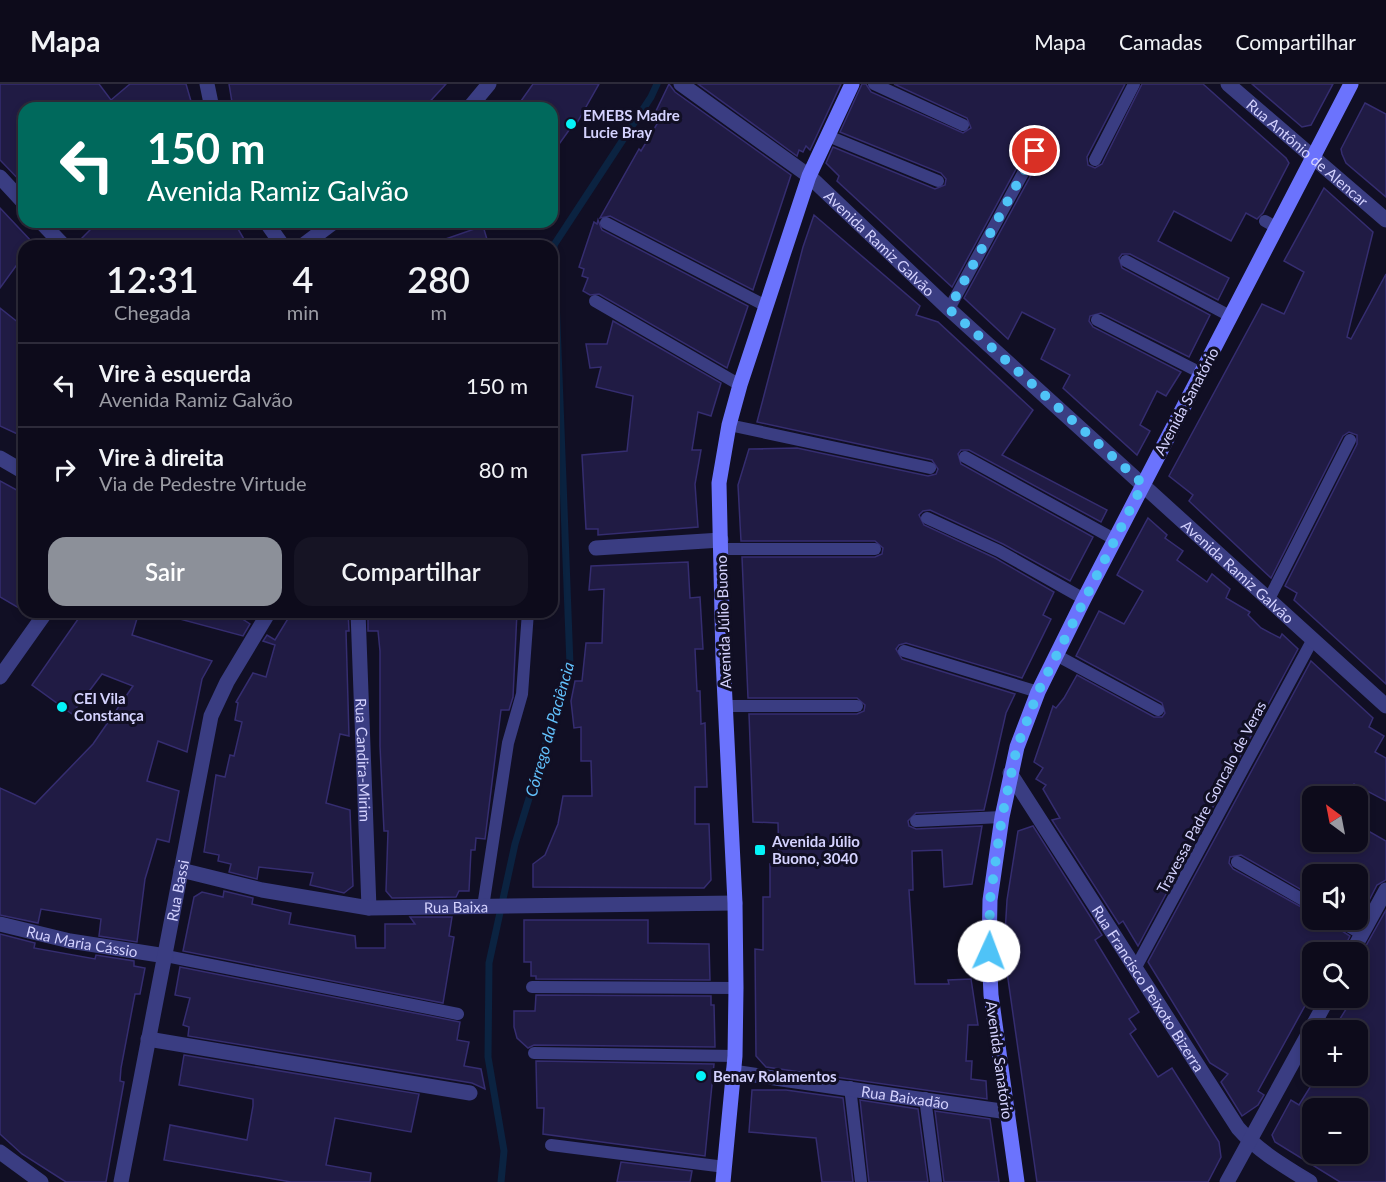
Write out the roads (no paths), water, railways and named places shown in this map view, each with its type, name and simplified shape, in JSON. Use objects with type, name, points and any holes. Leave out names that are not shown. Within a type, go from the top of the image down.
[{"type":"street","points":[[207,84],[211,102]]},
{"type":"street","points":[[474,102],[489,84]]},
{"type":"street","name":"Avenida Ramiz Galvão","points":[[681,84],[808,176],[949,309],[1386,706]]},
{"type":"street","name":"Avenida Júlio Buono","points":[[724,1175],[734,1064],[736,988],[735,903],[719,483],[729,425],[740,385],[808,176],[852,84]]},
{"type":"street","name":"Rua Antônio de Alencar","points":[[1228,84],[1386,220]]},
{"type":"street","name":"Avenida Sanatório","points":[[1017,1182],[991,995],[989,951],[990,900],[1010,773],[1038,692],[1056,655],[1114,538],[1230,316],[1271,224],[1312,158],[1351,84]]},
{"type":"street","points":[[0,177],[18,196]]},
{"type":"street","points":[[47,228],[58,240]]},
{"type":"street","points":[[310,240],[326,228]]},
{"type":"street","points":[[0,458],[18,468]]},
{"type":"street","points":[[596,548],[721,544]]},
{"type":"street","points":[[0,677],[42,618]]},
{"type":"street","name":"Rua Bassi","points":[[121,1182],[211,716],[227,682],[265,618]]},
{"type":"street","name":"Rua Candira-Mirim","points":[[358,618],[369,908]]},
{"type":"street","name":"Rua Francisco Peixoto Bizerra","points":[[1010,773],[1221,1104],[1250,1142],[1311,1182]]},
{"type":"street","name":"Rua Baixa","points":[[181,870],[262,890],[369,908],[735,903]]},
{"type":"street","points":[[1357,942],[1386,890]]},
{"type":"street","name":"Rua Maria Cássio","points":[[0,924],[70,940],[166,956]]},
{"type":"street","points":[[1227,1182],[1323,1008]]},
{"type":"street","points":[[148,1039],[470,1093]]},
{"type":"street","name":"Rua Baixadão","points":[[734,1064],[850,1087],[1008,1112]]},
{"type":"street","points":[[0,1152],[41,1182]]},
{"type":"lane","points":[[874,84],[963,125]]},
{"type":"lane","points":[[1095,160],[1134,84]]},
{"type":"lane","points":[[828,136],[938,181]]},
{"type":"lane","points":[[949,309],[1035,151]]},
{"type":"lane","points":[[606,223],[766,306]]},
{"type":"lane","points":[[1126,261],[1230,316]]},
{"type":"lane","points":[[596,301],[740,385]]},
{"type":"lane","points":[[1097,320],[1201,373]]},
{"type":"lane","points":[[729,425],[930,468]]},
{"type":"lane","points":[[1269,599],[1350,440]]},
{"type":"lane","points":[[965,457],[1114,538]]},
{"type":"lane","points":[[927,518],[999,551],[1084,599]]},
{"type":"lane","points":[[721,544],[875,549]]},
{"type":"lane","points":[[484,907],[508,744],[522,694],[528,618]]},
{"type":"lane","name":"Travessa Padre Goncalo de Veras","points":[[1136,969],[1313,639]]},
{"type":"lane","points":[[904,651],[1038,692]]},
{"type":"lane","points":[[1056,655],[1158,710]]},
{"type":"lane","points":[[726,706],[857,706]]},
{"type":"lane","points":[[916,821],[1002,817]]},
{"type":"lane","points":[[1237,862],[1302,899]]},
{"type":"lane","points":[[1356,930],[1362,933]]},
{"type":"lane","points":[[166,956],[458,1014]]},
{"type":"lane","points":[[532,987],[736,988]]},
{"type":"lane","points":[[534,1053],[734,1064]]},
{"type":"lane","points":[[850,1087],[861,1182]]},
{"type":"lane","points":[[925,1098],[936,1182]]},
{"type":"lane","points":[[551,1145],[724,1175]]},
{"type":"waterway","name":"Córrego da Paciência","points":[[557,240],[651,97],[657,84]]},
{"type":"waterway","name":"Córrego da Paciência","points":[[501,1182],[504,1151],[488,1057],[489,963],[515,844],[570,665],[558,350]]},
{"type":"place","name":"EMEBS Madre Lucie Bray","points":[[571,124]]},
{"type":"place","name":"CEI Vila Constança","points":[[62,707]]},
{"type":"place","name":"Avenida Júlio Buono, 3040","points":[[760,850]]},
{"type":"place","name":"Benav Rolamentos","points":[[701,1076]]}]
